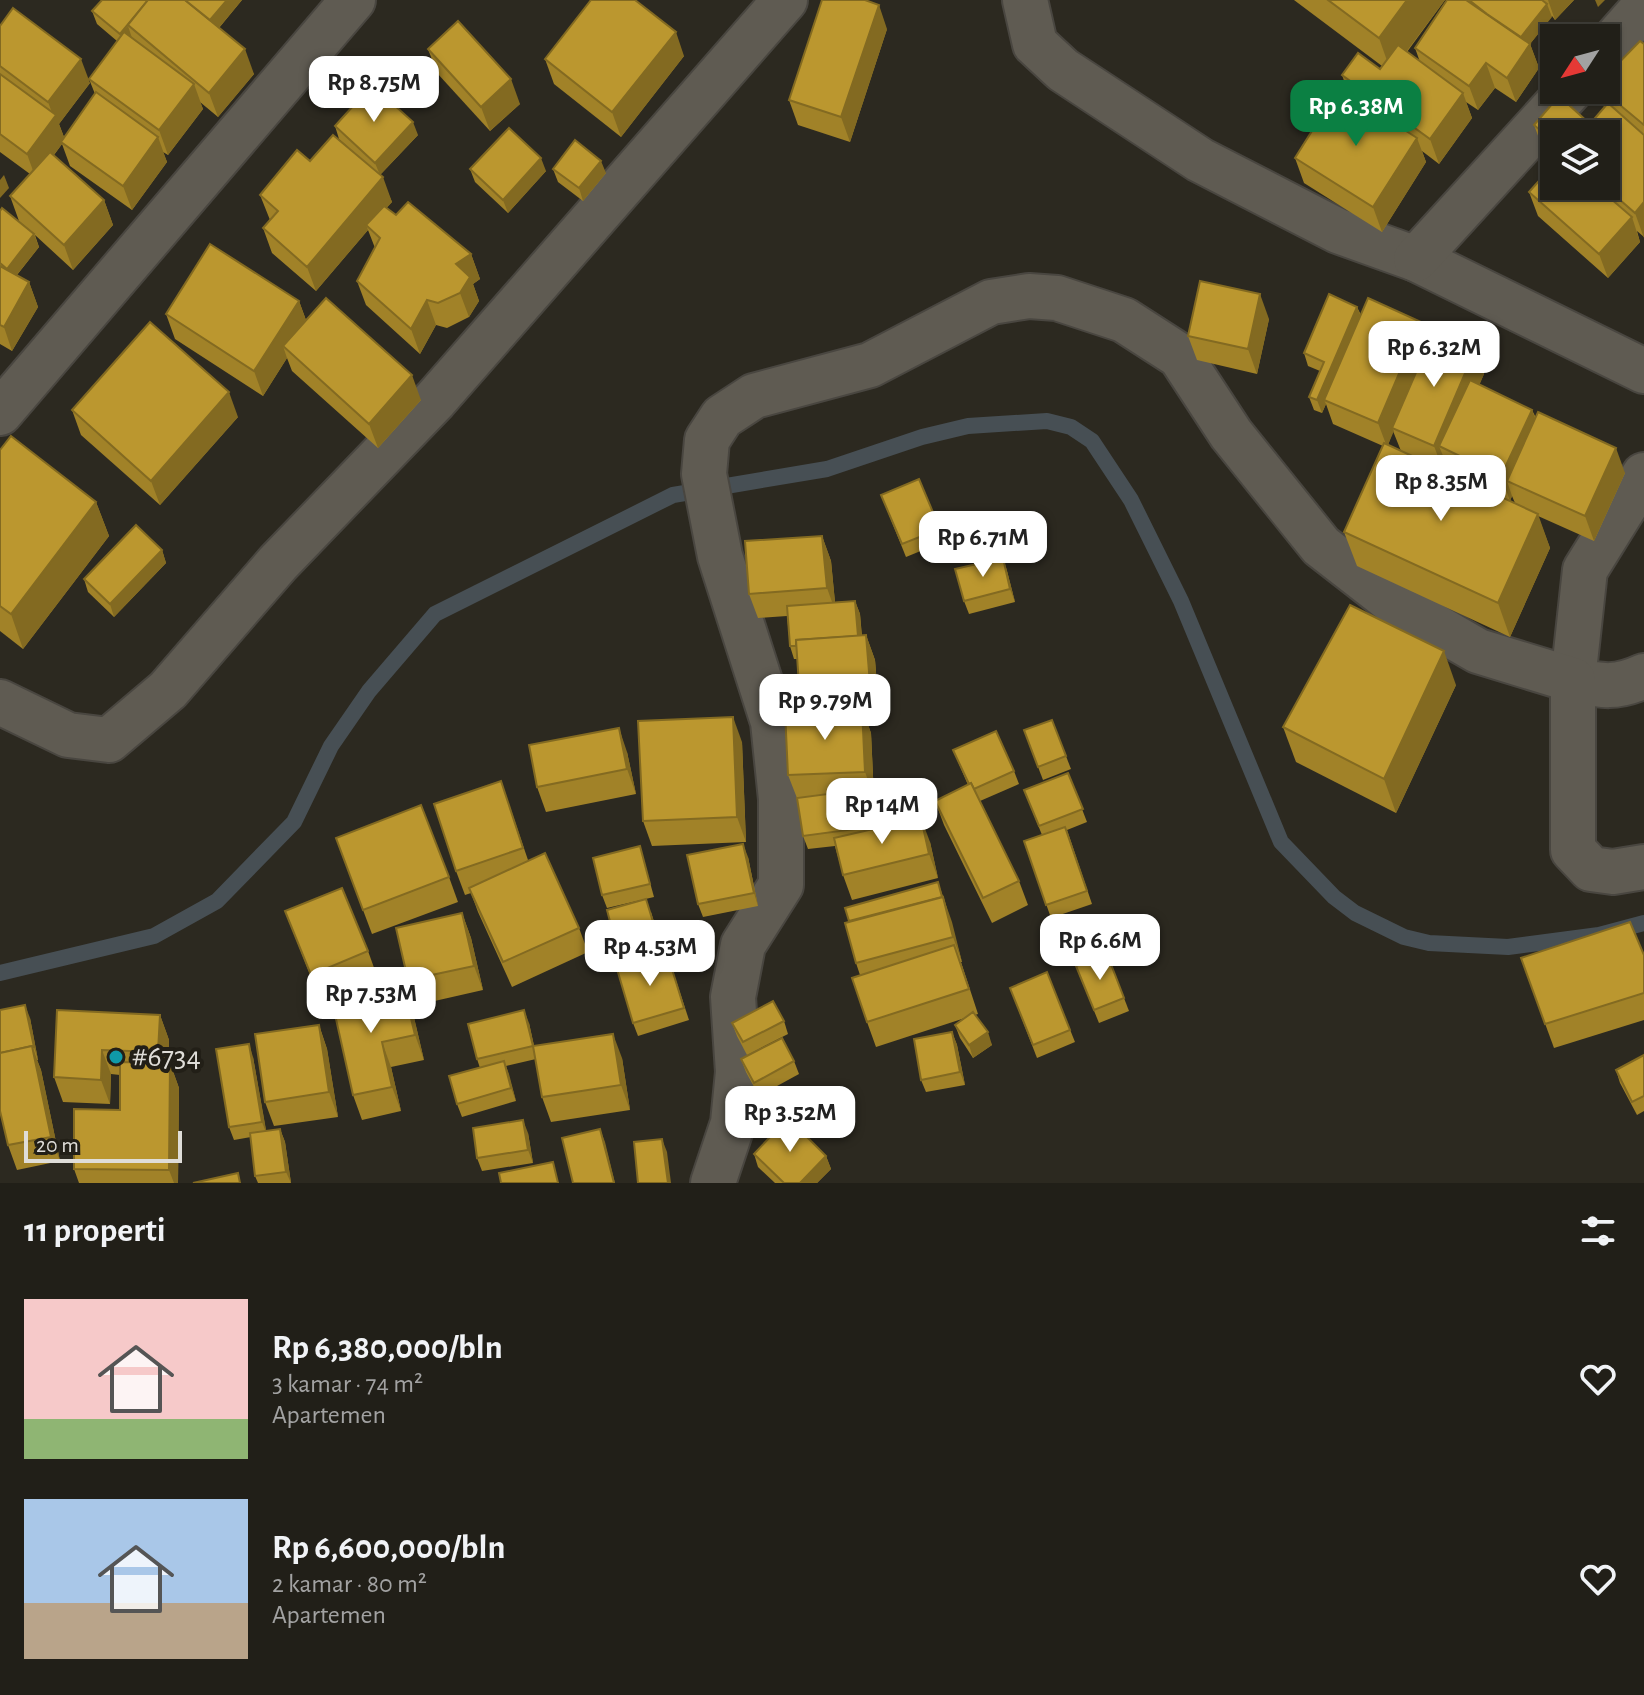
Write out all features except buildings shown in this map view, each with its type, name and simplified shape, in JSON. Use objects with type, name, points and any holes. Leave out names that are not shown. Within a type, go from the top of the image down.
[{"type":"street","points":[[0,413],[353,0]]},
{"type":"street","points":[[0,702],[68,735],[109,740],[168,690],[278,563],[435,400],[785,0]]},
{"type":"street","points":[[1025,0],[1035,44],[1063,70],[1200,160],[1338,231],[1416,259],[1644,371]]},
{"type":"street","points":[[1620,34],[1644,7]]},
{"type":"street","points":[[1416,259],[1557,104]]},
{"type":"street","points":[[713,1183],[733,1123],[738,1072],[733,997],[743,945],[781,885],[781,799],[773,722],[720,556],[704,474],[707,440],[722,417],[754,396],[870,365],[991,302],[1029,296],[1057,298],[1124,320],[1180,356],[1231,434],[1321,546],[1393,602],[1478,651],[1573,680],[1605,687],[1626,685],[1644,676]]},
{"type":"street","points":[[1644,475],[1585,570],[1573,680],[1573,850],[1591,869],[1613,872],[1644,867]]},
{"type":"waterway","points":[[0,973],[154,936],[217,901],[294,822],[331,746],[369,691],[435,614],[673,495],[827,469],[922,437],[968,426],[1047,421],[1071,427],[1092,441],[1131,500],[1181,601],[1281,842],[1334,897],[1355,913],[1404,937],[1429,943],[1508,947],[1599,935],[1644,923]]},
{"type":"place","name":"#6734","points":[[116,1057]]}]
